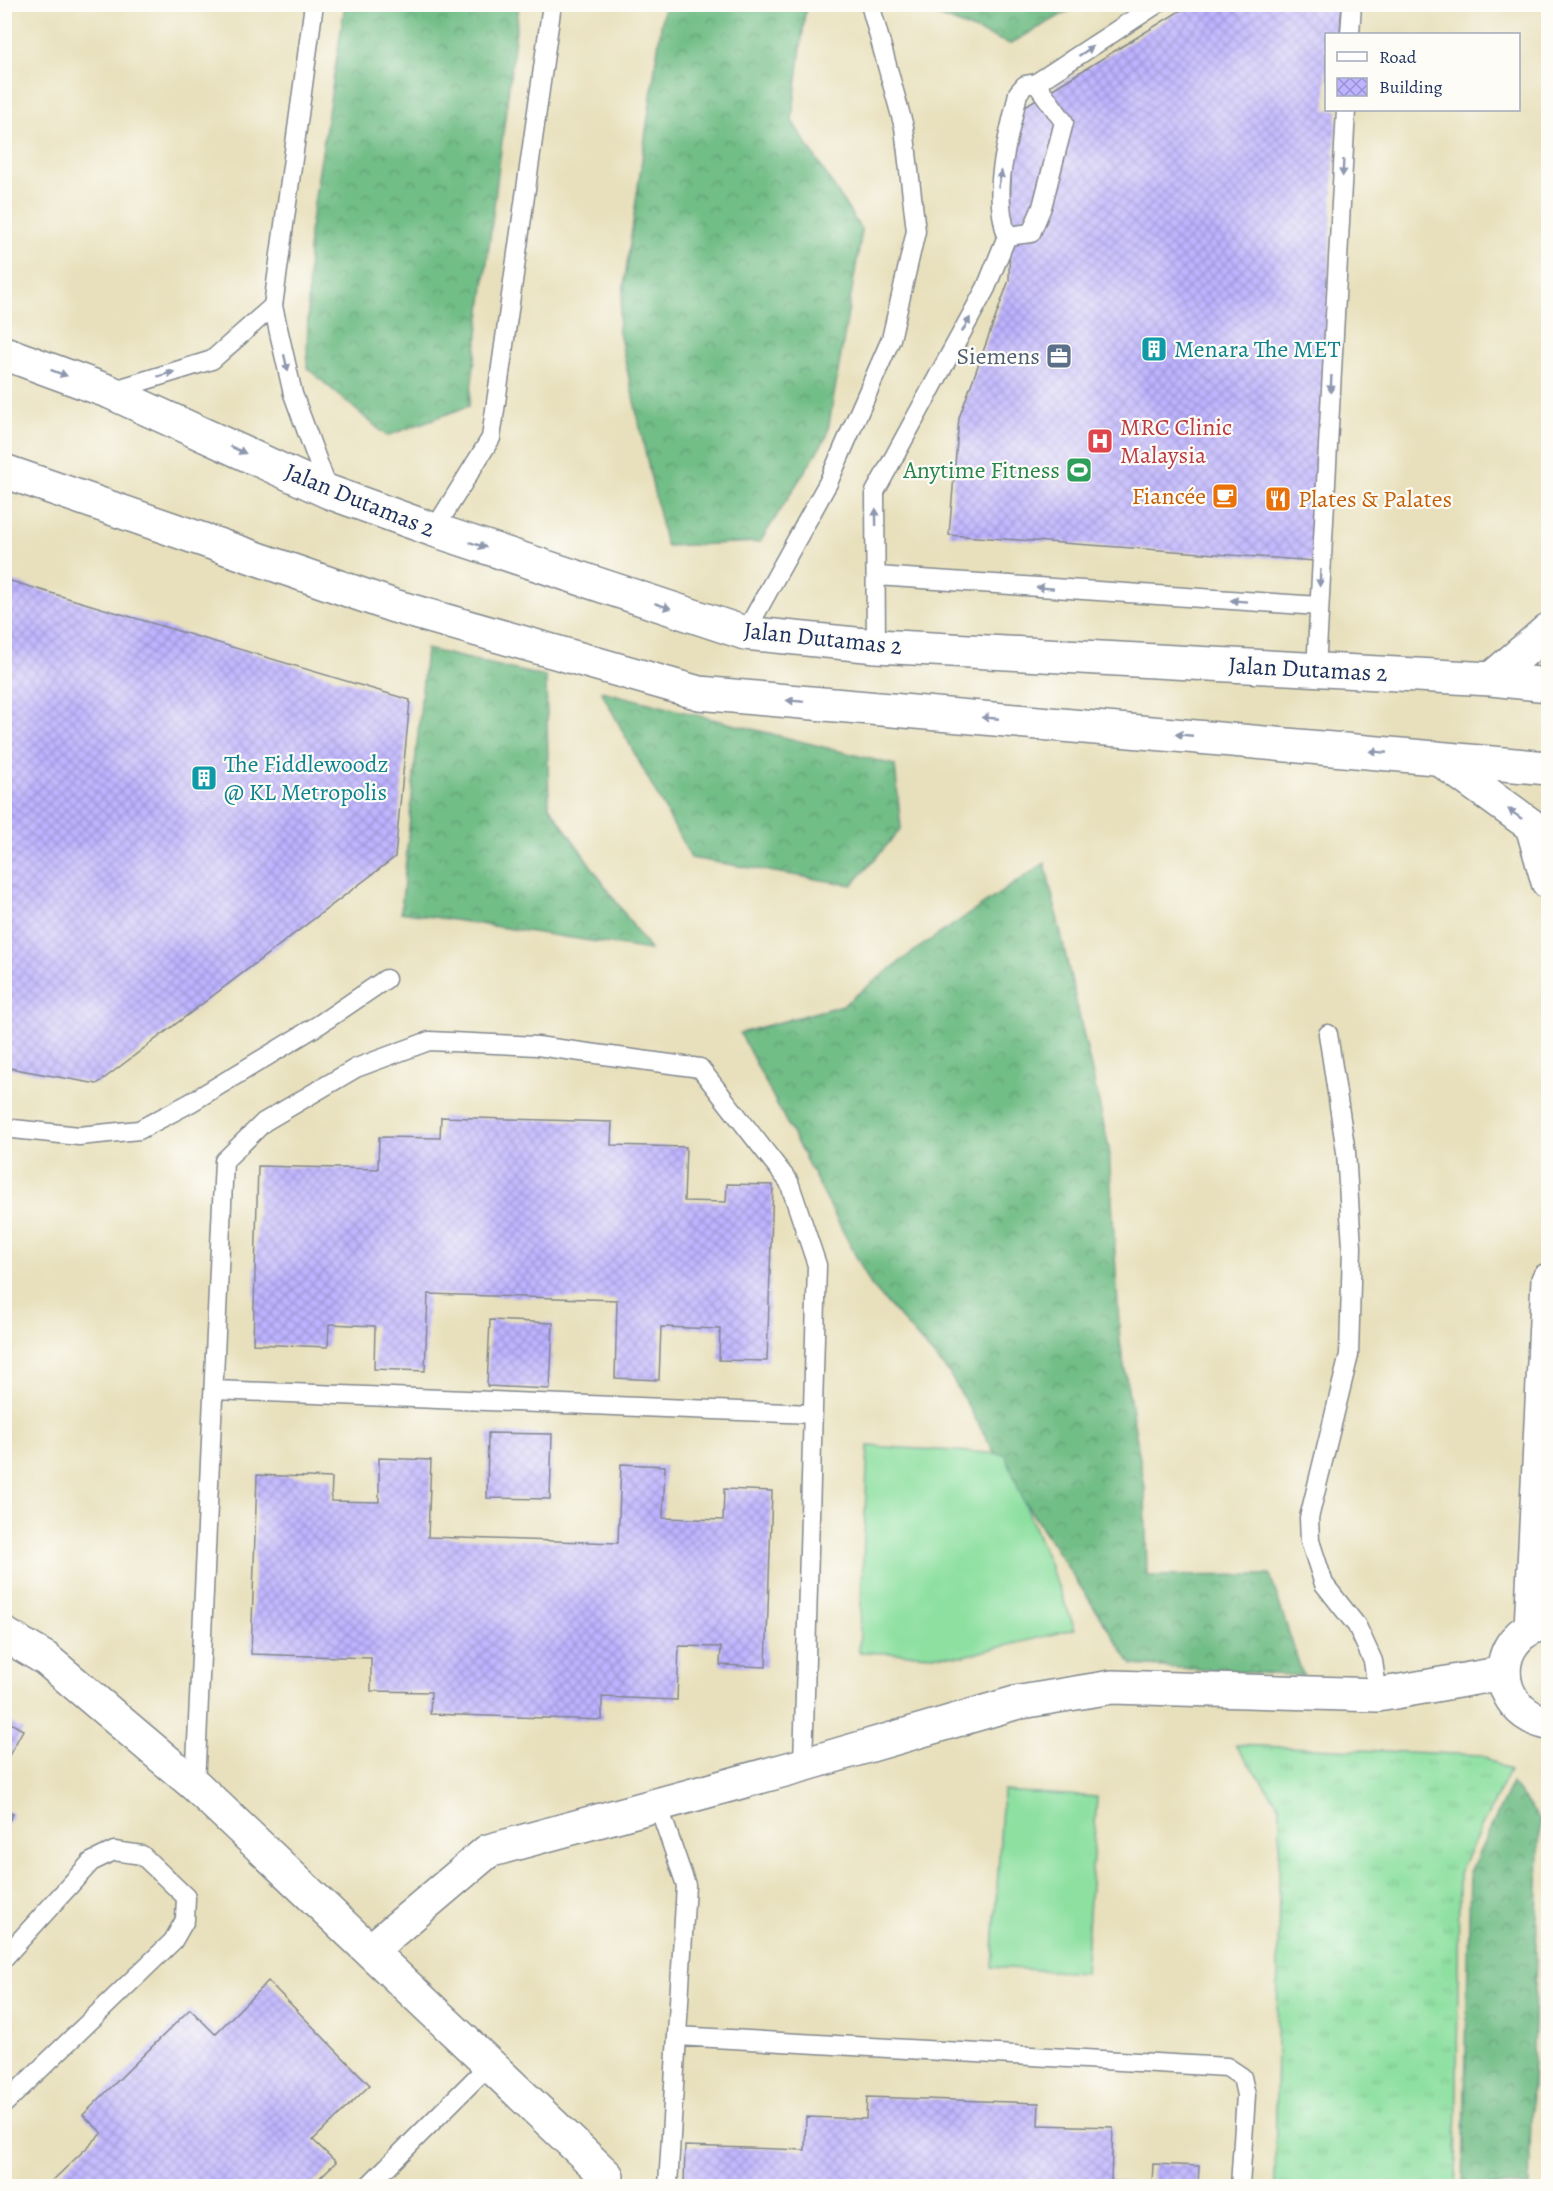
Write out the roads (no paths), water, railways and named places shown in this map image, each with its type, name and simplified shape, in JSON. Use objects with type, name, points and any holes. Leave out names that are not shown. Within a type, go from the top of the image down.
[{"type":"street","name":"Jalan Dutamas 2","points":[[4,353],[110,392],[329,492],[434,530],[745,633],[876,646],[1491,679],[1548,685]]},
{"type":"street","points":[[4,471],[394,606],[699,693],[1548,768]]},
{"type":"street","points":[[1491,679],[1548,630]]},
{"type":"street","points":[[1436,757],[1532,825],[1548,882]]},
{"type":"street","points":[[1548,1280],[1540,1625],[1519,1637],[1509,1650],[1504,1673],[1510,1696],[1520,1710],[1532,1718],[1548,1723]]},
{"type":"street","points":[[4,1634],[46,1659],[195,1785],[490,2064],[607,2181]]},
{"type":"street","points":[[371,1950],[488,1851],[803,1765],[1015,1703],[1112,1687],[1378,1695],[1504,1673]]},
{"type":"lane","points":[[314,4],[273,306],[293,394],[329,492]]},
{"type":"lane","points":[[434,530],[491,438],[552,4]]},
{"type":"lane","points":[[745,633],[828,483],[891,339],[916,231],[904,128],[870,4]]},
{"type":"lane","points":[[876,646],[875,492],[986,288],[1007,236],[1000,214],[998,191],[1018,93],[1025,85],[1036,83],[1157,4]]},
{"type":"lane","points":[[1350,33],[1352,4]]},
{"type":"lane","points":[[1007,236],[1031,233],[1042,207],[1064,122],[1036,83]]},
{"type":"lane","points":[[1316,670],[1346,111]]},
{"type":"lane","points":[[110,392],[212,360],[273,306]]},
{"type":"lane","points":[[877,576],[1319,606]]},
{"type":"lane","points":[[4,1128],[79,1136],[139,1130],[190,1103],[310,1030],[386,980]]},
{"type":"lane","points":[[1328,1034],[1346,1152],[1352,1247],[1349,1355],[1309,1518],[1310,1541],[1324,1584],[1357,1626],[1373,1661],[1378,1695]]},
{"type":"lane","points":[[195,1785],[224,1161],[264,1122],[356,1068],[429,1041],[537,1046],[700,1068],[789,1182],[817,1264],[803,1765]]},
{"type":"lane","points":[[215,1390],[813,1414]]},
{"type":"lane","points":[[658,1805],[686,1885],[668,2187]]},
{"type":"lane","points":[[4,1958],[91,1862],[114,1851],[142,1855],[186,1897],[185,1920],[173,1941],[4,2104]]},
{"type":"lane","points":[[677,2036],[1227,2067],[1242,2077],[1246,2095],[1240,2187]]},
{"type":"lane","points":[[368,2187],[490,2064]]},
{"type":"place","name":"Menara The MET","points":[[1154,349]]},
{"type":"place","name":"Siemens","points":[[1059,356]]},
{"type":"place","name":"MRC Clinic Malaysia","points":[[1100,441]]},
{"type":"place","name":"Anytime Fitness","points":[[1079,470]]},
{"type":"place","name":"Fiancée","points":[[1225,496]]},
{"type":"place","name":"Plates & Palates","points":[[1278,499]]},
{"type":"place","name":"The Fiddlewoodz @ KL Metropolis","points":[[204,778]]}]
